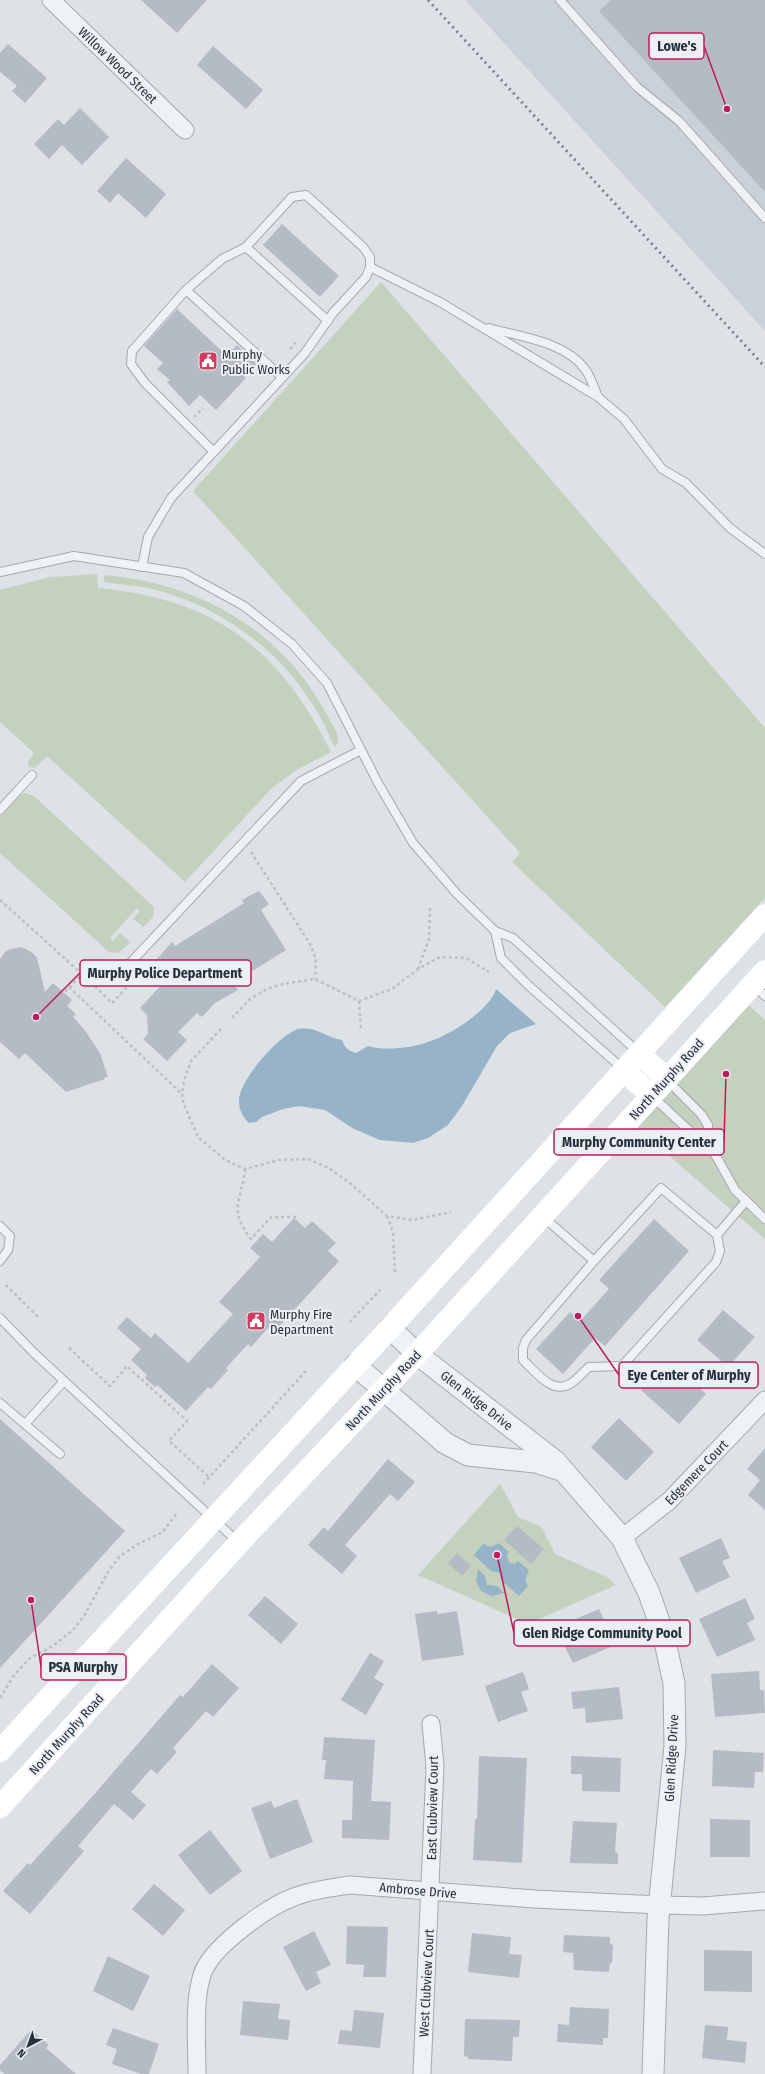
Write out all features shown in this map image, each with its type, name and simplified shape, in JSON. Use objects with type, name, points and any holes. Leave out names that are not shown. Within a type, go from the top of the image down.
[{"type":"main road","points":[[0,1751],[390,1328],[765,915]]},
{"type":"main road","name":"North Murphy Road","points":[[0,1808],[239,1543],[417,1354],[666,1078],[761,984]]},
{"type":"main road","points":[[640,1054],[666,1078]]},
{"type":"main road","points":[[624,1071],[651,1095]]},
{"type":"street","name":"Willow Wood Street","points":[[51,0],[185,130]]},
{"type":"street","name":"Glen Ridge Drive","points":[[390,1328],[417,1354],[555,1461],[566,1472],[622,1538],[649,1593],[663,1633],[674,1683],[675,1746],[659,1905],[653,2074]]},
{"type":"street","points":[[355,1365],[383,1391],[445,1443],[468,1455],[536,1462],[566,1472]]},
{"type":"street","name":"Edgemere Court","points":[[622,1538],[669,1501],[765,1400]]},
{"type":"street","name":"East Clubview Court","points":[[430,1892],[434,1766],[431,1724]]},
{"type":"street","name":"Ambrose Drive","points":[[197,2074],[199,1985],[205,1968],[242,1929],[293,1897],[350,1885],[430,1892],[659,1905],[703,1906],[765,1901]]},
{"type":"street","name":"West Clubview Court","points":[[422,2074],[430,1892]]},
{"type":"lane","points":[[560,0],[637,87],[679,121],[765,218]]},
{"type":"lane","points":[[142,567],[148,537],[171,498],[214,452],[282,377],[305,353],[328,321],[366,277],[370,267],[370,256],[363,247],[306,195],[292,197],[246,247],[222,259],[186,290],[132,351],[132,364],[145,383],[214,452]]},
{"type":"lane","points":[[246,247],[328,321]]},
{"type":"lane","points":[[370,267],[440,302],[598,398],[624,419],[662,469],[686,483],[730,528],[765,554]]},
{"type":"lane","points":[[186,290],[282,377]]},
{"type":"lane","points":[[476,324],[559,348],[574,358],[585,369],[598,398]]},
{"type":"lane","points":[[0,572],[74,556],[184,574],[244,606],[292,644],[327,683],[361,750],[413,843],[457,894],[495,930],[513,938],[640,1054]]},
{"type":"lane","points":[[118,976],[301,781],[361,750]]},
{"type":"lane","points":[[0,810],[32,775]]},
{"type":"lane","points":[[495,930],[501,958],[528,985],[624,1071]]},
{"type":"lane","points":[[666,1078],[701,1114],[708,1125],[707,1140],[735,1190],[765,1219]]},
{"type":"lane","points":[[651,1095],[694,1135],[707,1140]]},
{"type":"lane","points":[[661,1188],[717,1235],[720,1251],[716,1262],[622,1366],[589,1367],[570,1384],[560,1388],[550,1385],[523,1360],[523,1348],[526,1340],[594,1261],[661,1188]]},
{"type":"lane","points":[[717,1235],[746,1201]]},
{"type":"lane","points":[[542,1216],[594,1261]]},
{"type":"lane","points":[[0,1226],[10,1236],[8,1250],[0,1261]]},
{"type":"lane","points":[[0,1318],[64,1381],[239,1543]]},
{"type":"lane","points":[[25,1424],[64,1381]]},
{"type":"lane","points":[[0,1402],[60,1454]]},
{"type":"path","points":[[194,418],[203,408]]},
{"type":"path","points":[[246,857],[252,852],[310,944],[316,959],[315,979]]},
{"type":"path","points":[[0,900],[82,974],[64,993]]},
{"type":"path","points":[[418,969],[430,939],[430,908]]},
{"type":"path","points":[[232,1018],[250,1000],[267,989],[283,984],[315,979],[359,1001],[392,989],[418,969],[440,957],[466,958],[489,972]]},
{"type":"path","points":[[69,987],[182,1094]]},
{"type":"path","points":[[359,1001],[361,1029]]},
{"type":"path","points":[[221,1029],[191,1061],[184,1081],[182,1094],[184,1106],[198,1137],[225,1160],[245,1169],[279,1160],[308,1159],[328,1168],[351,1184],[387,1216],[393,1232],[395,1274]]},
{"type":"path","points":[[245,1169],[244,1182],[237,1205],[240,1224],[251,1239],[271,1217],[298,1217]]},
{"type":"path","points":[[387,1216],[412,1220],[451,1212]]},
{"type":"path","points":[[6,1285],[38,1317]]},
{"type":"path","points":[[350,1322],[380,1290]]},
{"type":"path","points":[[69,1348],[110,1386],[128,1366],[187,1421],[168,1441],[209,1478]]},
{"type":"path","points":[[203,1484],[306,1371]]},
{"type":"path","points":[[0,1698],[15,1674],[30,1658],[53,1646],[73,1630],[84,1616],[108,1572],[119,1557],[138,1544],[154,1538],[163,1532],[177,1513]]},
{"type":"shaded area","points":[[465,0],[765,0],[765,331]]},
{"type":"green space","points":[[381,282],[765,728],[765,898],[665,1007],[512,862],[520,853],[193,491]]},
{"type":"green space","points":[[97,574],[98,588],[139,594],[176,604],[209,617],[239,635],[265,657],[289,684],[311,716],[331,752],[298,769],[272,788],[185,882],[47,756],[35,768],[29,767],[28,762],[34,753],[0,722],[0,590],[50,577]]},
{"type":"green space","points":[[104,575],[161,585],[189,594],[240,620],[263,637],[285,657],[313,692],[337,733],[338,740],[336,747],[313,706],[292,676],[257,641],[241,629],[206,609],[168,594],[149,588],[104,582]]},
{"type":"green space","points":[[25,793],[34,796],[154,907],[153,917],[143,927],[133,919],[140,911],[137,908],[110,938],[113,941],[120,933],[130,942],[119,953],[109,952],[0,853],[0,816],[19,796]]},
{"type":"green space","points":[[749,1005],[765,1020],[765,1239],[637,1128]]},
{"type":"green space","points":[[500,1484],[518,1517],[542,1527],[555,1554],[607,1577],[616,1585],[528,1624],[418,1575]]},
{"type":"water","points":[[496,989],[536,1024],[510,1033],[497,1046],[462,1106],[448,1125],[428,1138],[413,1143],[380,1140],[354,1129],[325,1110],[299,1106],[283,1109],[262,1117],[256,1122],[249,1123],[242,1113],[239,1104],[240,1092],[252,1071],[271,1049],[290,1033],[298,1029],[304,1028],[315,1030],[342,1040],[347,1049],[356,1053],[368,1046],[390,1049],[414,1046],[437,1039],[468,1021],[486,1006]]},
{"type":"water","points":[[499,1543],[509,1552],[507,1556],[509,1562],[514,1564],[518,1561],[529,1570],[525,1580],[528,1586],[519,1596],[501,1580],[500,1573],[491,1571],[474,1555],[483,1544],[491,1547]]},
{"type":"water","points":[[478,1569],[485,1576],[487,1585],[497,1586],[504,1593],[492,1596],[481,1591],[476,1581]]},
{"type":"building","points":[[141,0],[207,0],[177,33]]},
{"type":"building","points":[[611,0],[765,0],[765,192],[599,11]]},
{"type":"building","points":[[8,44],[47,78],[25,103],[12,91],[17,86],[0,72],[0,53]]},
{"type":"building","points":[[213,46],[263,90],[246,109],[197,65]]},
{"type":"building","points":[[80,108],[109,137],[82,165],[62,145],[49,159],[34,144],[58,119],[64,125]]},
{"type":"building","points":[[126,158],[166,194],[146,218],[118,193],[110,203],[97,191]]},
{"type":"building","points":[[282,224],[339,276],[320,297],[263,245]]},
{"type":"building","name":"Murphy Public Works","points":[[177,309],[227,356],[237,345],[257,363],[244,377],[246,378],[216,410],[200,395],[189,406],[167,382],[170,380],[157,369],[163,363],[144,346]]},
{"type":"building","points":[[259,891],[269,904],[261,910],[286,950],[233,983],[238,990],[215,1003],[202,1017],[197,1013],[178,1032],[187,1040],[167,1061],[143,1039],[148,1034],[147,1015],[140,1008],[164,982],[149,968],[172,942],[175,946],[244,903],[242,900]]},
{"type":"building","points":[[22,947],[33,953],[37,958],[45,992],[53,983],[72,1000],[67,1006],[76,1014],[73,1017],[84,1029],[100,1053],[108,1077],[104,1077],[105,1079],[66,1092],[25,1053],[19,1059],[0,1042],[0,959],[5,952],[10,949]]},
{"type":"building","name":"Murphy Fire Department","points":[[294,1218],[305,1228],[312,1221],[336,1243],[328,1251],[339,1261],[273,1333],[268,1328],[251,1347],[248,1344],[226,1368],[228,1370],[211,1389],[208,1387],[186,1411],[157,1385],[155,1387],[145,1378],[147,1375],[131,1360],[141,1349],[117,1328],[127,1317],[151,1338],[155,1333],[188,1363],[233,1314],[219,1302],[260,1257],[250,1248],[263,1234],[272,1242]]},
{"type":"building","points":[[654,1219],[689,1251],[605,1346],[595,1338],[563,1374],[536,1349],[570,1312],[580,1321],[609,1289],[599,1280]]},
{"type":"building","points":[[723,1310],[755,1337],[728,1367],[697,1340]]},
{"type":"building","points":[[678,1368],[706,1394],[679,1424],[641,1390],[654,1375],[663,1384]]},
{"type":"building","points":[[619,1418],[654,1452],[626,1481],[591,1447]]},
{"type":"building","points":[[0,1419],[125,1531],[0,1668]]},
{"type":"building","points":[[765,1448],[765,1510],[748,1495],[760,1480],[747,1469]]},
{"type":"building","points":[[388,1459],[415,1482],[398,1501],[390,1494],[345,1545],[357,1556],[342,1574],[308,1545],[324,1527],[328,1531]]},
{"type":"building","points":[[517,1526],[544,1549],[531,1564],[504,1540]]},
{"type":"building","points":[[721,1538],[730,1558],[722,1561],[730,1577],[696,1593],[679,1558]]},
{"type":"building","points":[[457,1553],[471,1566],[462,1576],[448,1563]]},
{"type":"building","points":[[265,1596],[298,1624],[281,1644],[248,1615]]},
{"type":"building","points":[[745,1598],[755,1619],[747,1623],[755,1640],[717,1657],[699,1619]]},
{"type":"building","points":[[599,1609],[615,1645],[573,1663],[555,1628]]},
{"type":"building","points":[[437,1611],[437,1614],[457,1611],[464,1655],[422,1661],[415,1614]]},
{"type":"building","points":[[370,1653],[384,1661],[374,1678],[384,1684],[366,1715],[341,1700]]},
{"type":"building","points":[[212,1664],[239,1688],[213,1717],[206,1711],[173,1748],[177,1752],[157,1774],[151,1769],[131,1792],[146,1805],[133,1820],[114,1804],[78,1846],[84,1851],[30,1914],[3,1891],[28,1863],[30,1865],[91,1798],[180,1695],[183,1697]]},
{"type":"building","points":[[759,1671],[760,1690],[764,1690],[765,1713],[715,1717],[711,1674]]},
{"type":"building","points":[[523,1672],[529,1689],[521,1692],[528,1711],[498,1722],[485,1686]]},
{"type":"building","points":[[619,1687],[623,1719],[586,1723],[585,1708],[573,1709],[571,1692]]},
{"type":"building","points":[[324,1737],[375,1740],[371,1801],[391,1802],[389,1840],[342,1838],[342,1820],[352,1820],[353,1781],[324,1779],[326,1760],[322,1760]]},
{"type":"building","points":[[713,1750],[764,1753],[763,1772],[755,1772],[754,1788],[712,1786]]},
{"type":"building","points":[[479,1756],[527,1758],[522,1863],[473,1860],[475,1819],[477,1819]]},
{"type":"building","points":[[571,1756],[621,1758],[620,1792],[582,1791],[582,1774],[571,1774]]},
{"type":"building","points":[[297,1799],[313,1842],[270,1859],[251,1808],[271,1801],[274,1808]]},
{"type":"building","points":[[710,1819],[750,1820],[750,1857],[710,1857]]},
{"type":"building","points":[[573,1821],[617,1823],[615,1851],[618,1854],[618,1864],[570,1863]]},
{"type":"building","points":[[210,1830],[242,1871],[210,1895],[178,1855]]},
{"type":"building","points":[[154,1884],[185,1910],[163,1936],[132,1909]]},
{"type":"building","points":[[347,1926],[388,1927],[386,1977],[363,1977],[364,1965],[346,1964]]},
{"type":"building","points":[[314,1931],[331,1965],[316,1972],[321,1983],[306,1991],[283,1947]]},
{"type":"building","points":[[472,1933],[511,1937],[509,1954],[522,1955],[519,1978],[468,1972]]},
{"type":"building","points":[[564,1935],[610,1937],[610,1944],[613,1945],[612,1963],[610,1963],[609,1972],[574,1970],[573,1953],[563,1952]]},
{"type":"building","points":[[704,1950],[752,1951],[752,1992],[704,1991]]},
{"type":"building","points":[[108,1956],[150,1976],[133,2011],[93,1991]]},
{"type":"building","points":[[243,2001],[280,2004],[278,2019],[290,2020],[288,2040],[240,2035]]},
{"type":"building","points":[[570,2007],[609,2009],[608,2038],[603,2038],[603,2045],[557,2042],[558,2024],[569,2025]]},
{"type":"building","points":[[354,2010],[384,2013],[380,2048],[338,2044],[340,2030],[352,2031]]},
{"type":"building","points":[[465,2019],[520,2020],[519,2037],[513,2037],[512,2061],[468,2059],[468,2057],[464,2056]]},
{"type":"building","points":[[705,2025],[728,2027],[727,2040],[747,2042],[745,2063],[702,2058]]},
{"type":"building","points":[[113,2028],[159,2044],[149,2074],[141,2074],[112,2064],[117,2049],[106,2045]]},
{"type":"building","points":[[31,2030],[49,2045],[46,2048],[76,2074],[5,2074],[0,2070],[0,2065]]},
{"type":"railway","points":[[428,0],[765,367]]},
{"type":"place","name":"Lowe's","points":[[727,109]]},
{"type":"place","name":"Murphy Public Works","points":[[208,361]]},
{"type":"place","name":"Murphy Police Department","points":[[36,1017]]},
{"type":"place","name":"Murphy Community Center","points":[[726,1074]]},
{"type":"place","name":"Eye Center of Murphy","points":[[578,1316]]},
{"type":"place","name":"Murphy Fire Department","points":[[256,1321]]},
{"type":"place","name":"Glen Ridge Community Pool","points":[[497,1555]]},
{"type":"place","name":"PSA Murphy","points":[[31,1600]]}]
